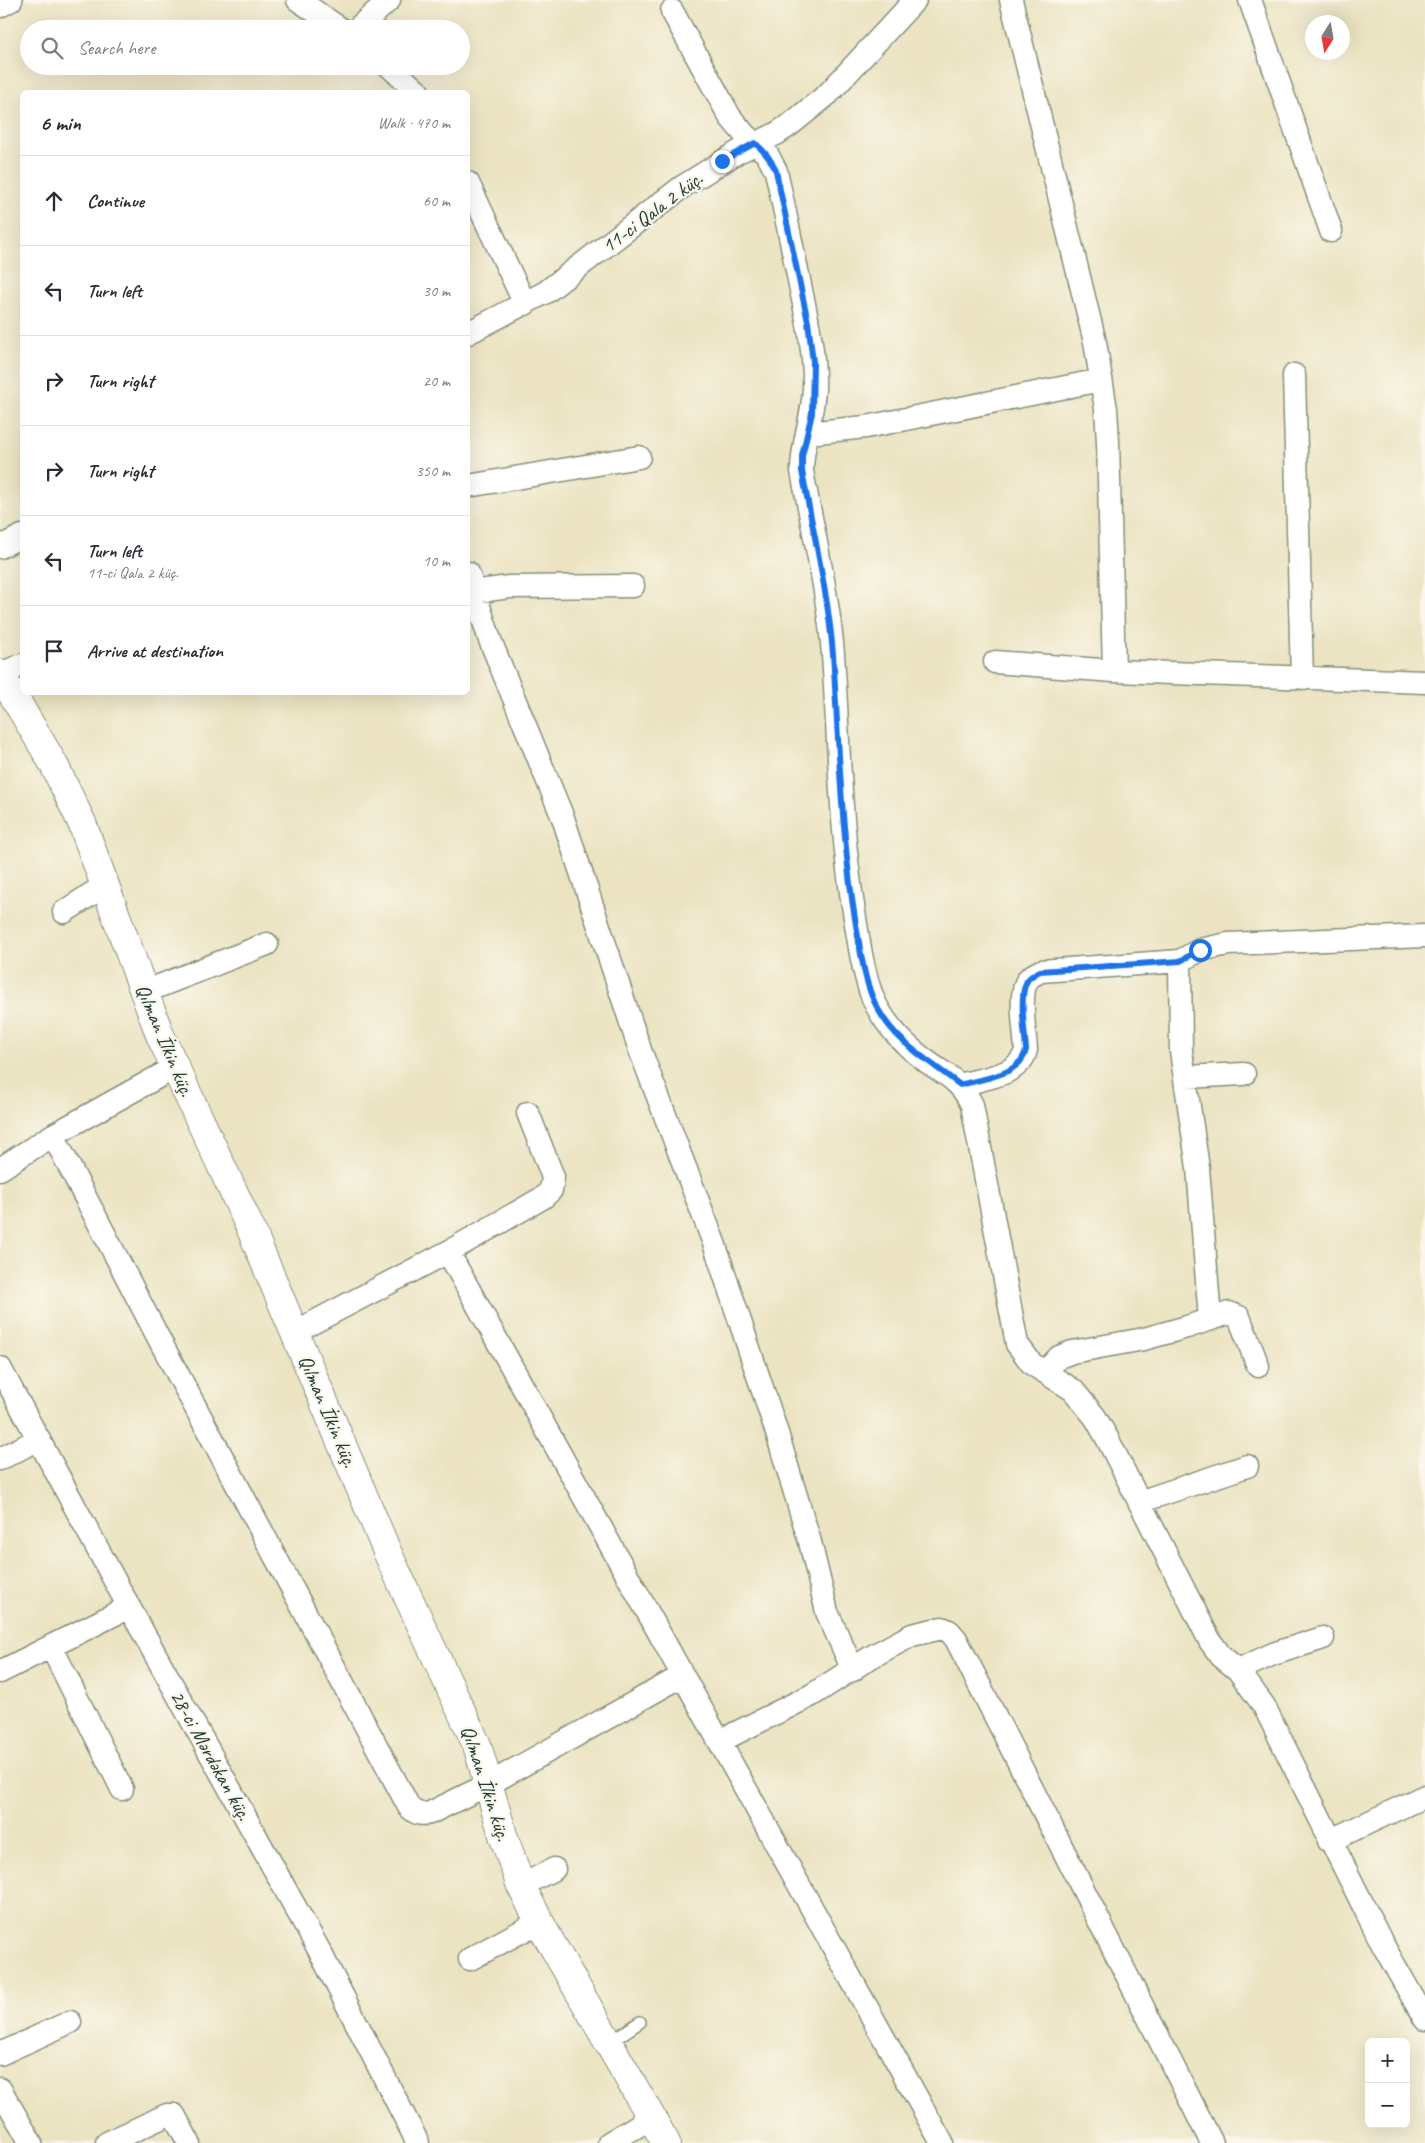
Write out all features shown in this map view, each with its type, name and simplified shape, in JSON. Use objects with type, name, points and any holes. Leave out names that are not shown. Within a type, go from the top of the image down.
[{"type":"street","points":[[0,6],[11,0]]},
{"type":"street","points":[[298,0],[328,20]]},
{"type":"street","points":[[367,20],[389,0]]},
{"type":"street","name":"11-ci Qala 2 küç.","points":[[470,332],[525,304],[580,266],[682,187],[722,161],[776,134],[813,108],[915,0]]},
{"type":"street","points":[[1011,0],[1095,342],[1102,380],[1108,442],[1114,671]]},
{"type":"street","points":[[1250,0],[1331,231]]},
{"type":"street","points":[[672,11],[730,117],[745,135],[767,154],[776,171],[808,322],[814,388],[812,413],[802,456],[802,471],[824,592],[832,652],[849,884],[867,979],[878,1010],[906,1045],[960,1085],[968,1096],[975,1116],[1017,1344],[1032,1364],[1073,1390],[1095,1418],[1210,1640],[1222,1656],[1238,1670],[1264,1706],[1383,1945],[1425,2019]]},
{"type":"street","points":[[399,75],[416,90]]},
{"type":"street","points":[[470,187],[525,304]]},
{"type":"street","points":[[1294,375],[1302,678]]},
{"type":"street","points":[[807,433],[866,427],[1102,380]]},
{"type":"street","points":[[470,486],[639,457]]},
{"type":"street","points":[[0,546],[20,537]]},
{"type":"street","points":[[634,586],[509,587],[470,583],[490,640],[563,818],[640,1050],[714,1243],[776,1430],[810,1542],[827,1612],[853,1670]]},
{"type":"street","points":[[995,662],[1114,671],[1425,682]]},
{"type":"street","points":[[0,673],[20,666]]},
{"type":"street","name":"Qılman İlkin küç.","points":[[0,673],[66,788],[82,823],[174,1068],[250,1227],[389,1556],[477,1745],[503,1835],[521,1886],[539,1922],[666,2143]]},
{"type":"street","points":[[64,912],[105,885]]},
{"type":"street","points":[[960,1085],[1015,1069],[1024,1059],[1026,1050],[1023,992],[1026,982],[1031,976],[1040,971],[1180,961],[1200,950],[1228,944],[1425,936]]},
{"type":"street","points":[[144,992],[267,944]]},
{"type":"street","points":[[1180,961],[1181,1051],[1198,1168],[1210,1319]]},
{"type":"street","points":[[0,1169],[52,1135],[174,1068]]},
{"type":"street","points":[[1186,1077],[1244,1074]]},
{"type":"street","points":[[295,1332],[448,1252],[544,1197],[551,1190],[553,1177],[528,1113]]},
{"type":"street","points":[[52,1135],[409,1807],[414,1812],[421,1814],[430,1813],[489,1784],[682,1676]]},
{"type":"street","points":[[448,1252],[942,2143]]},
{"type":"street","points":[[1045,1372],[1059,1358],[1072,1352],[1144,1339],[1229,1312],[1239,1317],[1258,1366]]},
{"type":"street","name":"28-ci Mərdəkan küç.","points":[[0,1368],[129,1607],[319,1950],[418,2143]]},
{"type":"street","points":[[0,1458],[39,1439]]},
{"type":"street","points":[[1139,1502],[1247,1466]]},
{"type":"street","points":[[0,1672],[129,1607]]},
{"type":"street","points":[[720,1741],[812,1696],[871,1656],[912,1635],[942,1628],[949,1631],[956,1639],[1212,2143]]},
{"type":"street","points":[[1238,1670],[1273,1654],[1323,1638]]},
{"type":"street","points":[[51,1646],[122,1789]]},
{"type":"street","points":[[1330,1840],[1425,1796]]},
{"type":"street","points":[[521,1886],[554,1869]]},
{"type":"street","points":[[470,1960],[539,1922]]},
{"type":"street","points":[[0,2054],[70,2022]]},
{"type":"street","points":[[0,2090],[31,2143]]},
{"type":"street","points":[[107,2143],[167,2115],[174,2115],[189,2143]]},
{"type":"street","points":[[609,2143],[651,2118]]},
{"type":"lane","points":[[609,2043],[640,2022]]},
{"type":"route","points":[[722,161],[755,143],[772,161],[776,171],[808,322],[814,388],[812,413],[802,456],[802,471],[824,592],[832,652],[849,884],[860,949],[872,996],[878,1010],[906,1045],[960,1085],[1015,1069],[1024,1059],[1026,1050],[1023,992],[1026,982],[1031,976],[1040,971],[1180,961],[1200,950]]}]
